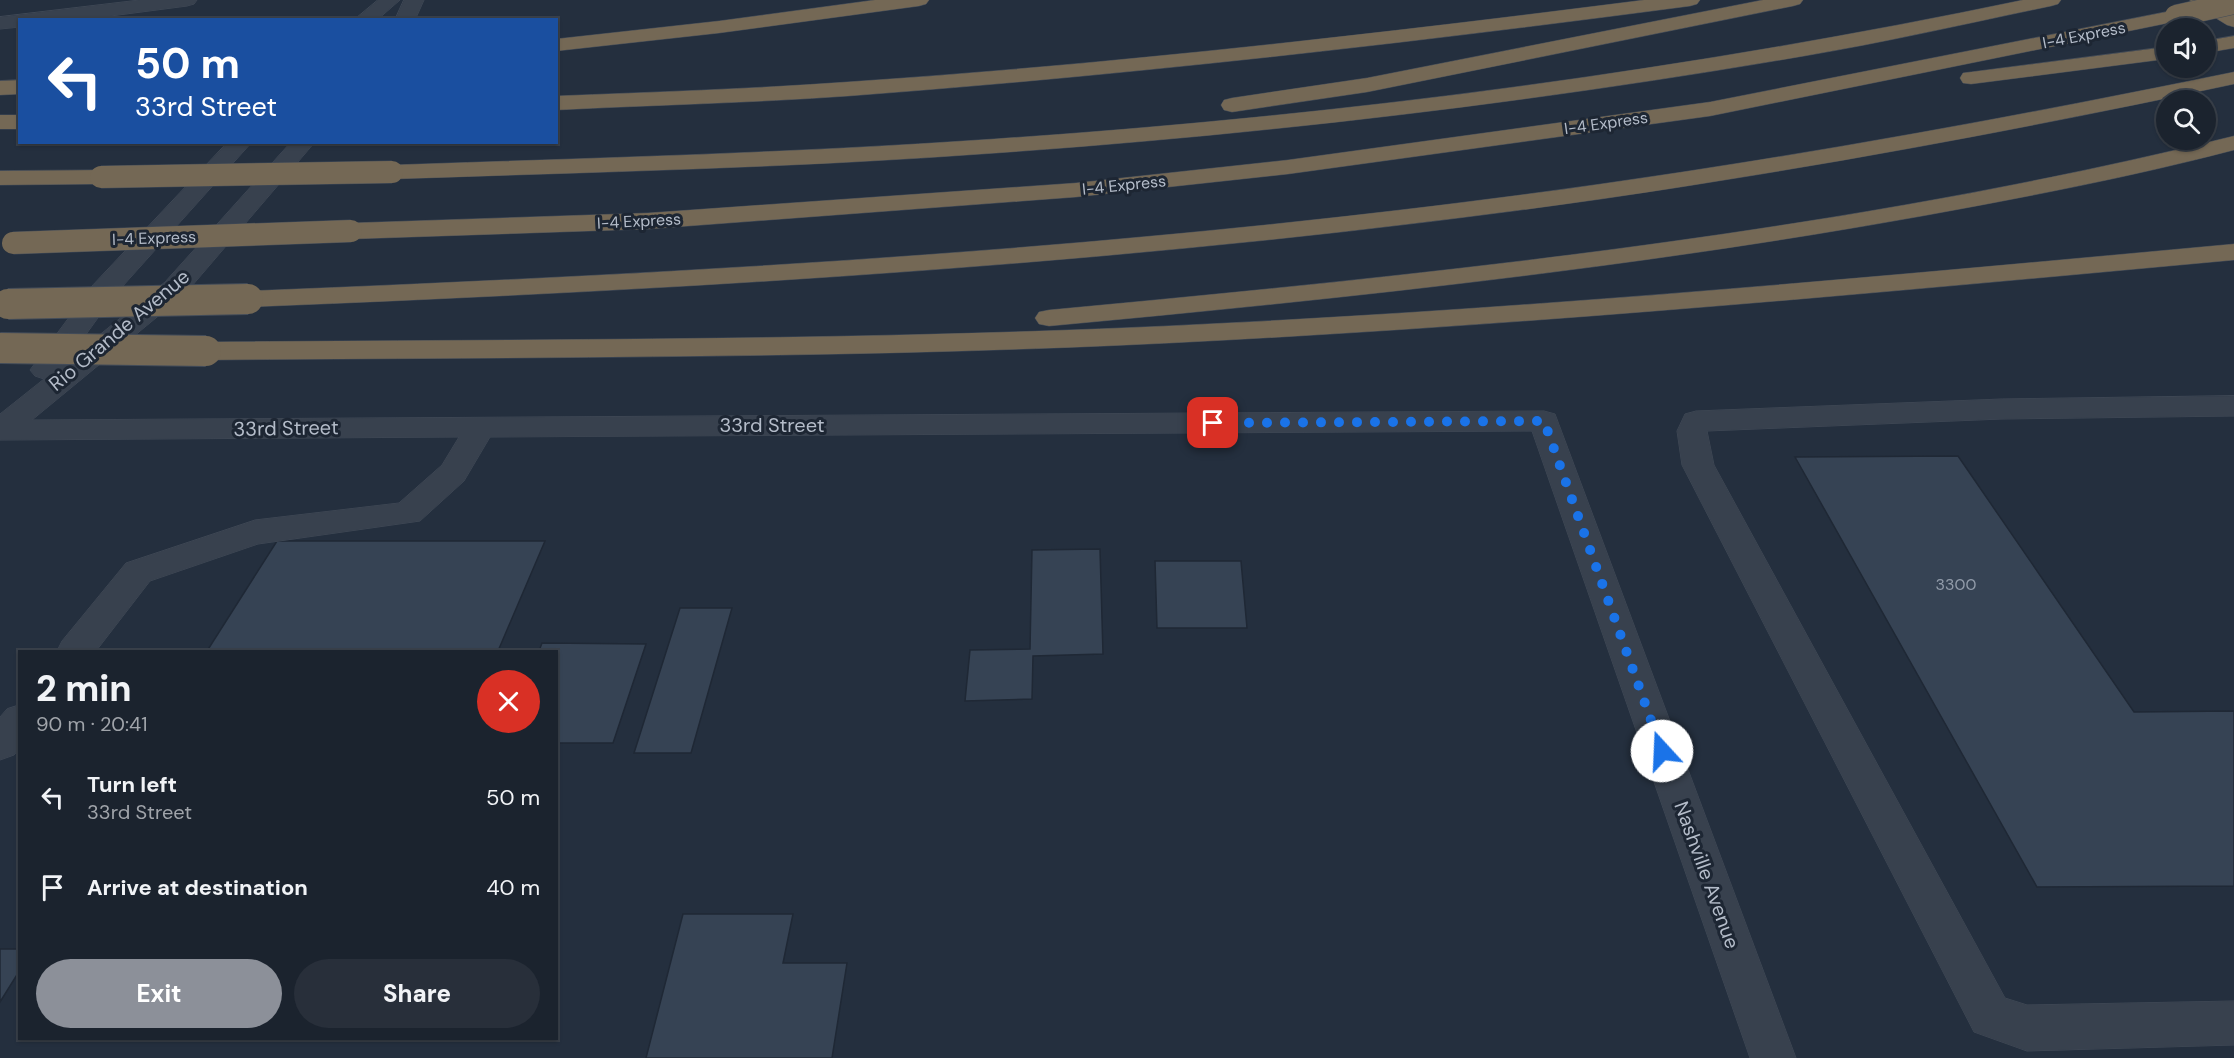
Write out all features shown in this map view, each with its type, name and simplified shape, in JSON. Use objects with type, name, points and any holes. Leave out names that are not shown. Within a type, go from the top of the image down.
[{"type":"highway","points":[[558,45],[719,27],[919,0]]},
{"type":"highway","points":[[558,103],[845,90],[1034,75],[1453,31],[1690,0]]},
{"type":"highway","points":[[602,165],[898,142],[1196,110],[1367,85],[1793,0]]},
{"type":"highway","points":[[0,178],[392,172],[602,165],[871,154],[1081,140],[1282,121],[1574,86],[1808,49],[2051,0]]},
{"type":"highway","points":[[2200,0],[2234,21]]},
{"type":"highway","name":"I-4 Express","points":[[7,243],[648,221],[1076,190],[1288,167],[1710,109],[2234,3]]},
{"type":"highway","points":[[1710,109],[2156,53]]},
{"type":"highway","points":[[4,304],[248,299],[539,288],[723,277],[1081,250],[1517,203],[1787,164],[2015,123],[2234,78]]},
{"type":"highway","points":[[0,88],[18,87]]},
{"type":"highway","points":[[0,122],[18,122]]},
{"type":"highway","points":[[610,348],[1044,319],[1362,288],[1561,264],[1668,250],[1872,218],[2026,189],[2234,143]]},
{"type":"highway","points":[[0,348],[206,351],[936,344],[1224,332],[1509,315],[1900,284],[2234,252]]},
{"type":"street","points":[[44,18],[187,0]]},
{"type":"street","points":[[367,18],[390,0]]},
{"type":"street","points":[[406,18],[414,0]]},
{"type":"street","points":[[0,23],[18,21]]},
{"type":"street","name":"Rio Grande Avenue","points":[[0,430],[103,291],[240,144]]},
{"type":"street","name":"Rio Grande Avenue","points":[[0,430],[175,288],[302,144]]},
{"type":"street","points":[[2234,406],[2002,409],[1696,421],[1692,431],[1698,465],[1990,1016],[2026,1028],[2234,1023]]},
{"type":"street","name":"33rd Street","points":[[0,430],[1544,421]]},
{"type":"street","name":"Nashville Avenue","points":[[1544,421],[1773,1058]]},
{"type":"street","points":[[76,650],[138,572],[255,532],[408,513],[453,473],[481,427]]},
{"type":"street","points":[[0,744],[18,722]]},
{"type":"building","points":[[1958,456],[2134,712],[2234,711],[2234,886],[2037,887],[1795,457]]},
{"type":"building","points":[[277,541],[545,541],[498,650],[208,650]]},
{"type":"building","points":[[1100,549],[1103,654],[1033,656],[1032,699],[965,701],[970,650],[1030,649],[1032,550]]},
{"type":"building","points":[[1155,561],[1241,561],[1247,628],[1157,628]]},
{"type":"building","points":[[680,608],[732,608],[691,753],[634,753]]},
{"type":"building","points":[[542,643],[646,644],[613,743],[558,743],[558,650],[539,650]]},
{"type":"building","points":[[683,914],[793,914],[783,963],[847,963],[832,1058],[646,1058]]},
{"type":"building","points":[[0,949],[18,949],[18,973],[0,1002]]},
{"type":"route","points":[[1213,423],[1544,421],[1662,751]]}]
